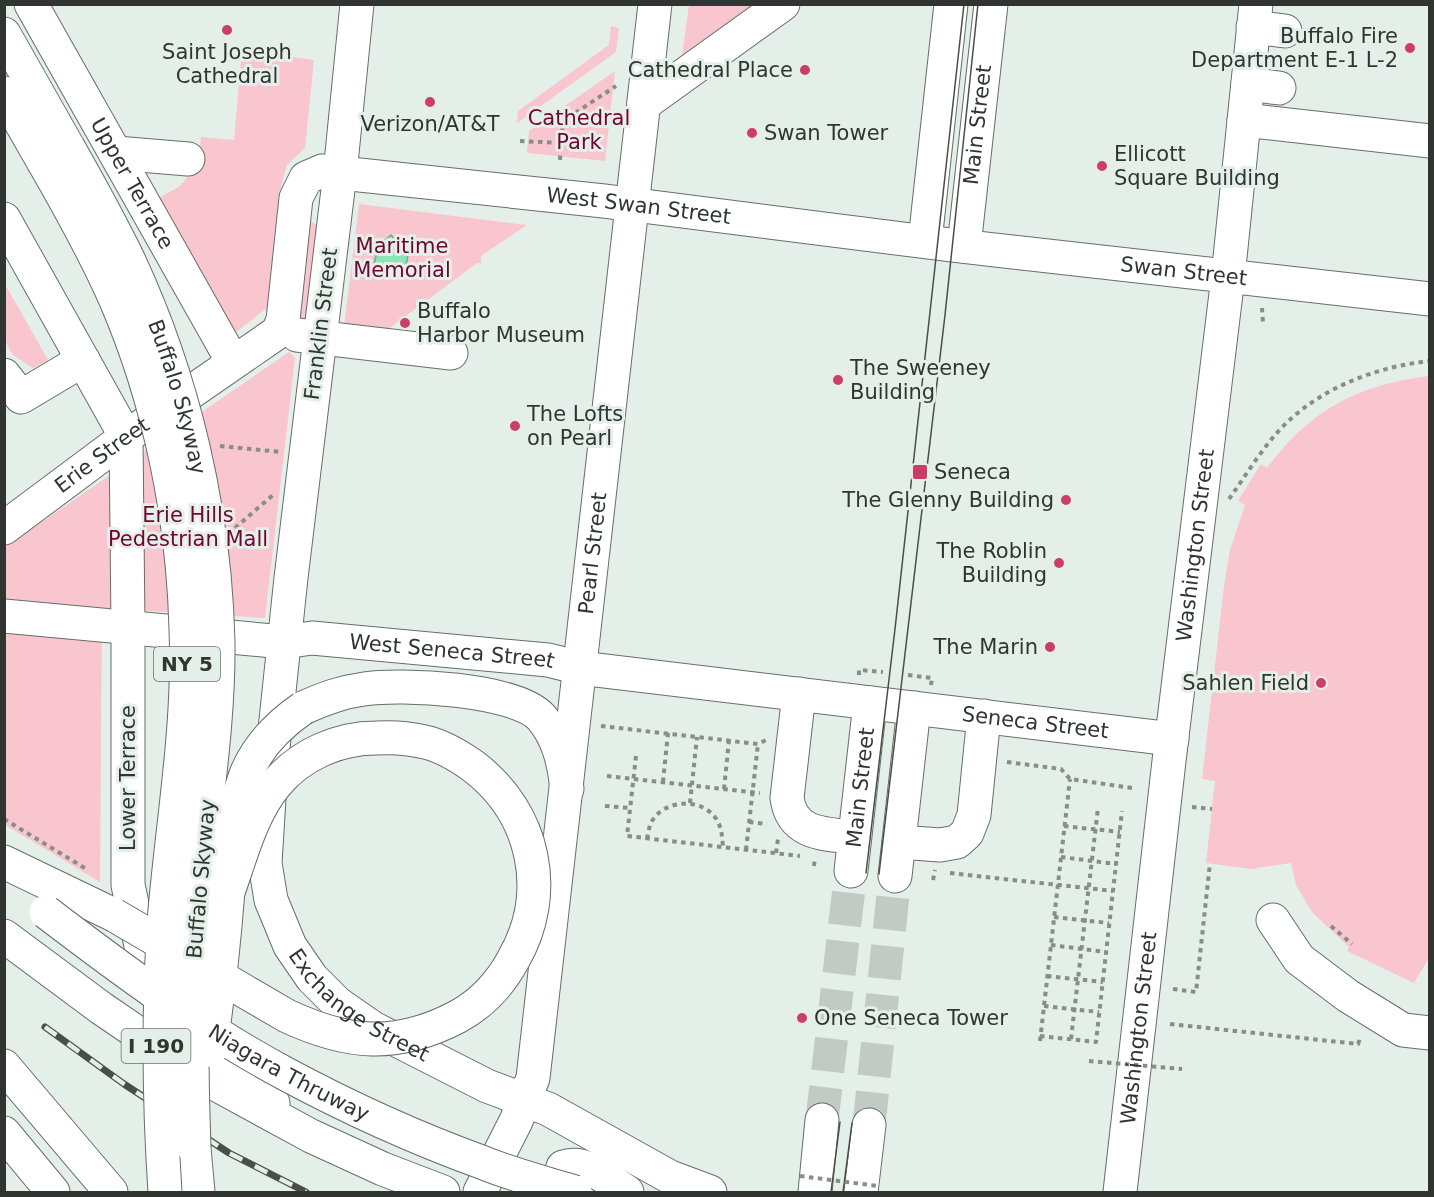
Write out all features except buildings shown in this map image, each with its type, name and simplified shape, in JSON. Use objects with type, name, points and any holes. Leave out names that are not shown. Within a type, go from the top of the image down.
[{"type":"main road","name":"Franklin Street","points":[[284,642],[340,173],[357,4]]},
{"type":"main road","name":"Pearl Street","points":[[480,1192],[526,1100],[533,1078],[655,4]]},
{"type":"main road","points":[[644,104],[783,4]]},
{"type":"main road","name":"Main Street","points":[[942,243],[951,4]]},
{"type":"main road","name":"Main Street","points":[[942,243],[992,4]]},
{"type":"main road","name":"Upper Terrace","points":[[33,5],[234,362]]},
{"type":"main road","name":"Washington Street","points":[[1120,1192],[1228,277],[1244,120],[1263,86],[1265,21]]},
{"type":"main road","name":"Buffalo Skyway","points":[[4,34],[56,154],[90,246],[115,298],[134,346],[169,472],[179,540],[187,667],[159,1006],[160,1095],[165,1192]]},
{"type":"main road","name":"Buffalo Skyway","points":[[4,93],[56,154],[129,262],[166,355],[194,450],[211,555],[218,678],[197,901],[192,982],[191,1054],[198,1192]]},
{"type":"main road","points":[[1244,120],[1430,141]]},
{"type":"main road","points":[[116,153],[188,159]]},
{"type":"main road","points":[[340,173],[322,171],[306,178],[296,198],[283,320],[278,332],[451,353]]},
{"type":"main road","name":"West Swan Street","points":[[340,173],[632,205],[942,243]]},
{"type":"main road","name":"Lower Terrace","points":[[4,219],[126,437],[128,885],[143,956],[156,987],[186,1029],[218,1062],[267,1100],[341,1141],[464,1192]]},
{"type":"main road","name":"Swan Street","points":[[942,243],[1430,299]]},
{"type":"main road","name":"Erie Street","points":[[4,528],[126,437],[278,332]]},
{"type":"main road","points":[[10,394],[83,360]]},
{"type":"main road","name":"West Seneca Street","points":[[4,616],[284,642],[312,638],[548,660],[580,668],[894,706]]},
{"type":"main road","name":"Exchange Street","points":[[284,642],[271,767],[265,863],[271,900],[290,946],[312,978],[337,1004],[374,1028],[487,1086],[548,1110],[670,1177],[710,1192]]},
{"type":"main road","points":[[194,1148],[215,1014],[228,892],[231,838],[245,776],[267,738],[283,722],[303,708],[333,695],[365,689],[410,687],[484,695],[521,704],[540,717],[563,756],[567,789]]},
{"type":"main road","points":[[799,694],[788,796],[792,816],[810,830],[854,837]]},
{"type":"main road","points":[[894,706],[899,842],[895,876]]},
{"type":"main road","name":"Main Street","points":[[851,871],[854,837],[894,706]]},
{"type":"main road","name":"Seneca Street","points":[[894,706],[1172,739]]},
{"type":"main road","points":[[899,842],[940,846],[957,842],[967,833],[974,815],[984,716]]},
{"type":"main road","points":[[4,862],[114,915],[287,1016],[317,1030],[346,1037],[376,1039],[408,1036],[441,1026],[465,1013],[486,997],[504,976],[522,946],[531,918],[535,881],[530,844],[516,812],[491,780],[460,756],[427,742],[396,737],[358,738],[329,746],[299,763],[276,784],[256,815],[228,892]]},
{"type":"main road","name":"Niagara Thruway","points":[[4,878],[126,973],[231,1042],[282,1072],[405,1132],[486,1164],[575,1192]]},
{"type":"main road","points":[[1273,920],[1299,959],[1348,996],[1403,1030],[1430,1033]]},
{"type":"main road","name":"Niagara Thruway","points":[[4,936],[101,1008],[199,1075],[311,1136],[383,1169],[443,1192]]},
{"type":"main road","points":[[4,1066],[111,1192]]},
{"type":"main road","points":[[808,1184],[822,1120]]},
{"type":"main road","points":[[868,1125],[869,1189]]},
{"type":"main road","points":[[4,1133],[53,1192]]},
{"type":"main road","points":[[555,1192],[563,1167],[573,1164],[583,1166],[627,1192]]},
{"type":"path","points":[[560,160],[563,121],[616,86]]},
{"type":"path","points":[[520,141],[561,143]]},
{"type":"path","points":[[1262,308],[1263,324]]},
{"type":"path","points":[[1229,499],[1277,433],[1323,395],[1350,381],[1388,368],[1430,361]]},
{"type":"path","points":[[216,446],[290,453]]},
{"type":"path","points":[[227,535],[278,490]]},
{"type":"path","points":[[859,670],[883,672]]},
{"type":"path","points":[[908,675],[932,678]]},
{"type":"path","points":[[601,726],[758,744],[746,850]]},
{"type":"path","points":[[663,782],[668,733]]},
{"type":"path","points":[[690,803],[698,737]]},
{"type":"path","points":[[723,789],[729,740]]},
{"type":"path","points":[[636,756],[627,836],[815,858],[814,866]]},
{"type":"path","points":[[979,759],[1061,770],[1070,779],[1132,788]]},
{"type":"path","points":[[607,776],[763,793]]},
{"type":"path","points":[[1070,779],[1040,1039],[1096,1042],[1122,811]]},
{"type":"path","points":[[647,839],[651,824],[660,811],[674,804],[690,803],[705,808],[716,818],[722,832],[723,847]]},
{"type":"path","points":[[605,806],[630,808]]},
{"type":"path","points":[[1192,807],[1212,809]]},
{"type":"path","points":[[1071,1039],[1098,808]]},
{"type":"path","points":[[4,819],[94,874]]},
{"type":"path","points":[[1064,826],[1120,832]]},
{"type":"path","points":[[1061,857],[1116,864]]},
{"type":"path","points":[[1173,989],[1196,992],[1210,863]]},
{"type":"path","points":[[935,871],[1113,891]]},
{"type":"path","points":[[1054,916],[1109,923]]},
{"type":"path","points":[[1331,926],[1352,944]]},
{"type":"path","points":[[1051,945],[1106,952]]},
{"type":"path","points":[[1047,976],[1103,982]]},
{"type":"path","points":[[1044,1006],[1099,1012]]},
{"type":"path","points":[[1170,1024],[1358,1044],[1373,1010]]},
{"type":"path","points":[[1089,1061],[1182,1069]]},
{"type":"path","points":[[808,1184],[869,1189]]},
{"type":"green space","points":[[689,5],[765,5],[682,56]]},
{"type":"green space","points":[[611,26],[619,28],[616,52],[517,123],[518,111],[609,45]]},
{"type":"green space","points":[[242,50],[314,60],[305,148],[287,165],[279,194],[268,307],[235,333],[159,198],[180,186],[198,165],[201,137],[234,140]]},
{"type":"green space","name":"Cathedral Park","points":[[615,71],[605,161],[527,153],[529,131]]},
{"type":"green space","name":"Maritime Memorial","points":[[359,204],[527,225],[481,256],[481,263],[477,263],[375,339],[343,335]]},
{"type":"green space","points":[[312,222],[318,226],[306,324],[296,316],[308,224]]},
{"type":"green space","points":[[5,284],[48,360],[33,368],[13,355],[5,341]]},
{"type":"green space","name":"Erie Hills Pedestrian Mall","points":[[289,352],[295,358],[265,618],[102,608],[100,882],[5,825],[4,548]]},
{"type":"green space","name":"Sahlen Field","points":[[1429,376],[1430,956],[1414,983],[1347,951],[1349,947],[1312,912],[1296,885],[1291,863],[1251,869],[1206,863],[1215,781],[1202,779],[1224,586],[1230,550],[1245,505],[1238,501],[1261,464],[1267,468],[1284,447],[1319,415],[1338,403],[1380,386]]},
{"type":"shaded area","points":[[391,235],[408,255],[405,271],[374,265],[378,246]]},
{"type":"tunnel","points":[[822,1120],[851,871]]},
{"type":"tunnel","points":[[869,1125],[895,876]]},
{"type":"tram line","points":[[866,873],[964,4]]},
{"type":"tram line","points":[[879,874],[945,315],[978,4]]},
{"type":"tram line","points":[[831,1192],[840,1122]]},
{"type":"tram line","points":[[843,1192],[852,1123]]},
{"type":"railway","points":[[45,1027],[124,1084],[229,1153],[306,1192]]},
{"type":"place","name":"Saint Joseph Cathedral","points":[[227,30]]},
{"type":"place","name":"Buffalo Fire Department E-1 L-2","points":[[1410,48]]},
{"type":"place","name":"Cathedral Place","points":[[805,70]]},
{"type":"place","name":"Verizon/AT&T","points":[[430,102]]},
{"type":"place","name":"Swan Tower","points":[[752,133]]},
{"type":"place","name":"Ellicott Square Building","points":[[1102,166]]},
{"type":"place","name":"Buffalo Harbor Museum","points":[[405,323]]},
{"type":"place","name":"The Sweeney Building","points":[[838,380]]},
{"type":"place","name":"The Lofts on Pearl","points":[[515,426]]},
{"type":"place","name":"Seneca","points":[[920,472]]},
{"type":"place","name":"The Glenny Building","points":[[1066,500]]},
{"type":"place","name":"The Roblin Building","points":[[1059,563]]},
{"type":"place","name":"The Marin","points":[[1050,647]]},
{"type":"place","name":"Sahlen Field","points":[[1321,683]]},
{"type":"place","name":"One Seneca Tower","points":[[802,1018]]}]
